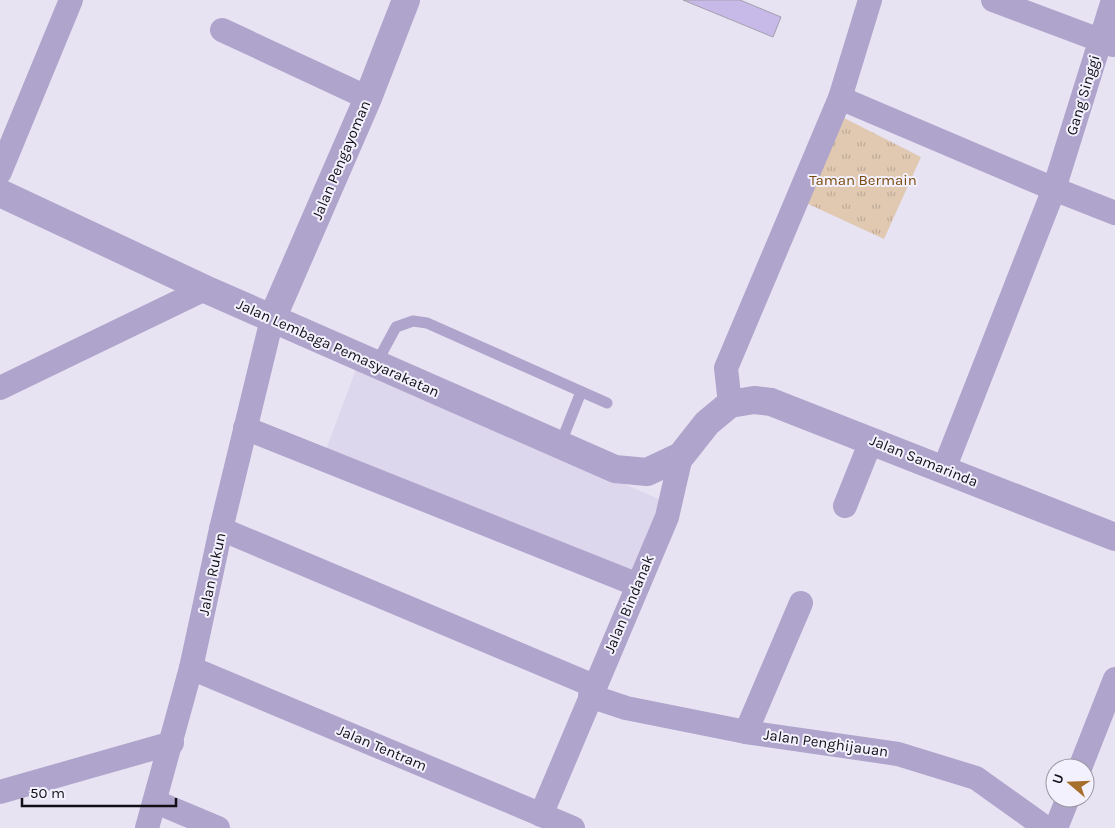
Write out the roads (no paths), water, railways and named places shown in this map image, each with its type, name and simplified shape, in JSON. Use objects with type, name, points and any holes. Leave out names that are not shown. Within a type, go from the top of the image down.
[{"type":"street","points":[[0,172],[71,0]]},
{"type":"street","name":"Jalan Pengayoman","points":[[272,319],[368,98],[406,0]]},
{"type":"street","points":[[730,404],[726,368],[840,98],[870,0]]},
{"type":"street","points":[[993,0],[1107,42]]},
{"type":"street","name":"Gang Singgi","points":[[944,469],[1054,189],[1107,42],[1113,0]]},
{"type":"street","points":[[222,30],[368,98]]},
{"type":"street","points":[[840,98],[1115,213]]},
{"type":"street","name":"Jalan Lembaga Pemasyarakatan","points":[[0,193],[205,289],[615,469],[647,472],[682,456]]},
{"type":"street","points":[[0,388],[205,289]]},
{"type":"street","name":"Jalan Rukun","points":[[147,828],[156,802],[191,668],[221,529],[272,319]]},
{"type":"street","name":"Jalan Samarinda","points":[[730,404],[754,400],[771,402],[1115,537]]},
{"type":"street","name":"Jalan Bindanak","points":[[541,815],[667,517],[682,456],[707,423],[730,404]]},
{"type":"street","points":[[245,428],[638,584]]},
{"type":"street","points":[[845,506],[871,440]]},
{"type":"street","name":"Jalan Penghijauan","points":[[221,529],[592,691],[626,708],[746,732],[898,754],[976,778],[1046,828]]},
{"type":"street","points":[[746,732],[801,603]]},
{"type":"street","name":"Jalan Tentram","points":[[191,668],[573,828]]},
{"type":"street","points":[[1084,758],[1115,679]]},
{"type":"street","points":[[0,792],[172,743]]},
{"type":"street","points":[[156,802],[218,828]]},
{"type":"street","points":[[1056,828],[1064,808]]},
{"type":"lane","points":[[379,366],[390,334],[396,327],[413,321],[426,323],[607,403]]},
{"type":"lane","points":[[560,445],[581,392]]},
{"type":"park label","name":"Taman Bermain","points":[[863,180]]}]
